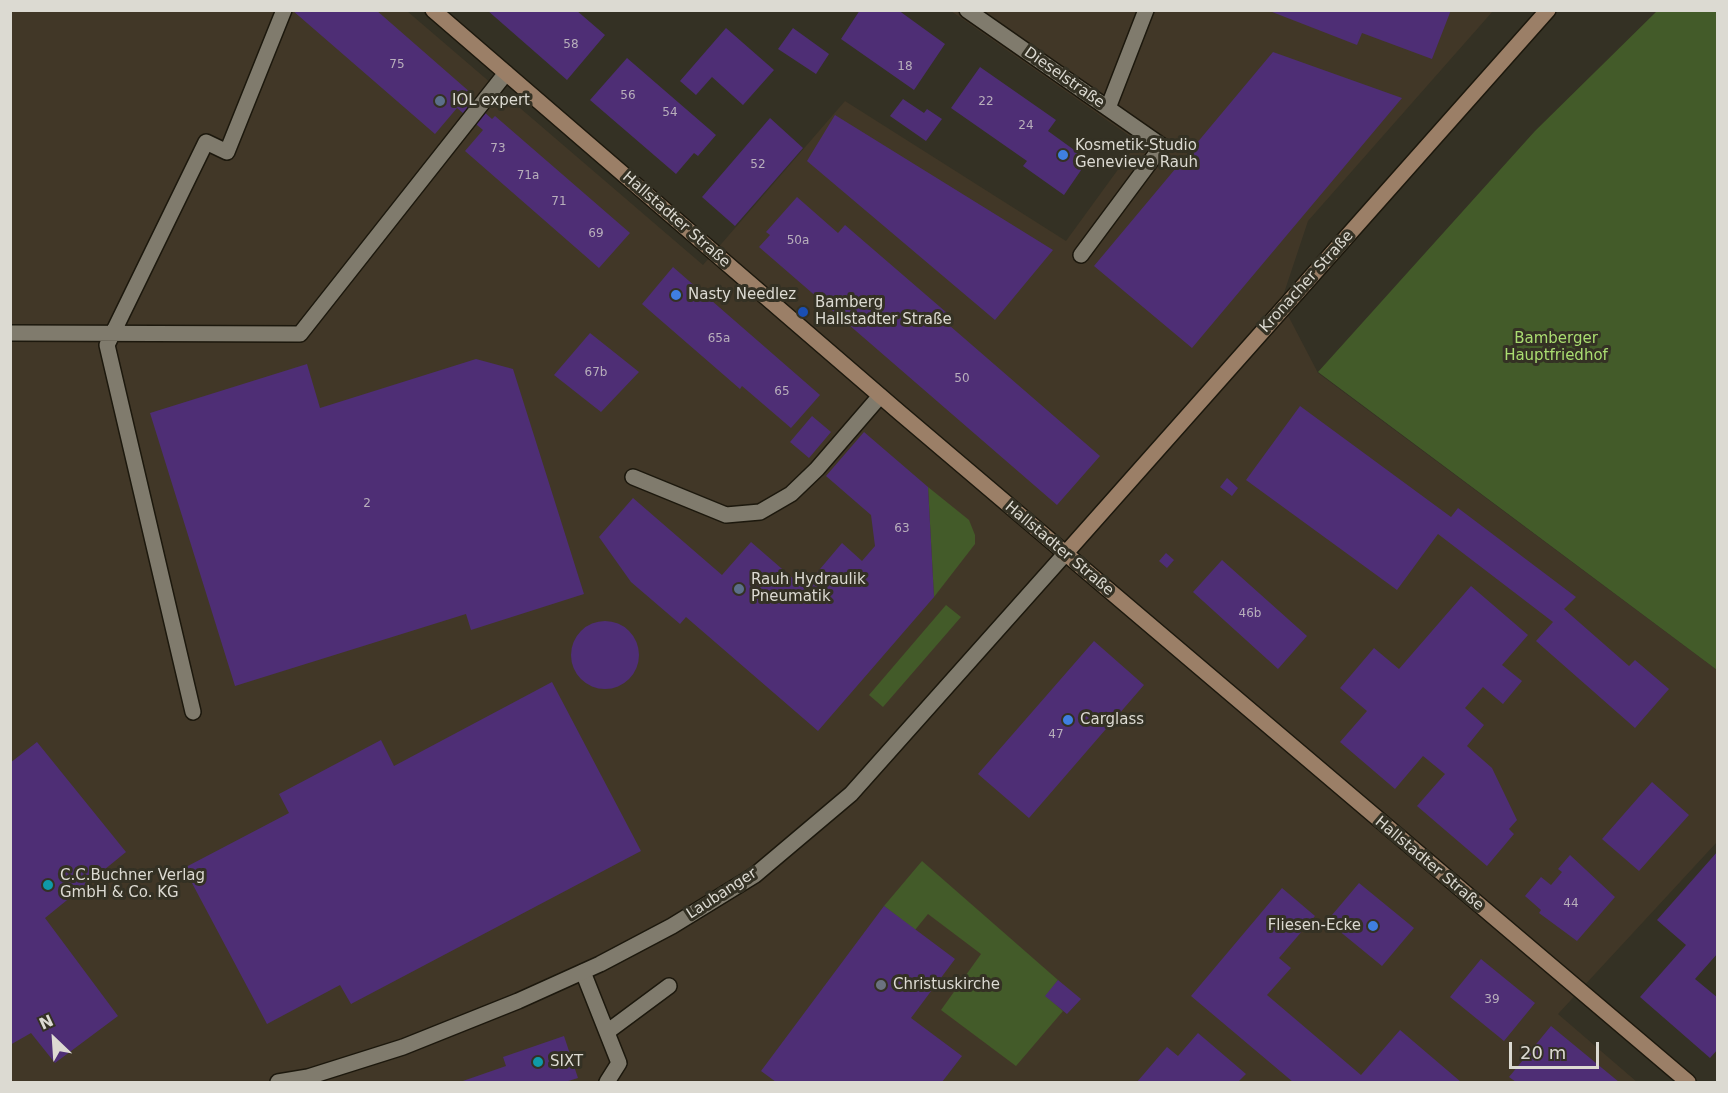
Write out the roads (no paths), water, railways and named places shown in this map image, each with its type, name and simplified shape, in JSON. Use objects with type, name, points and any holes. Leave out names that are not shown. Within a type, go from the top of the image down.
[{"type":"main road","name":"Hallstadter Straße","points":[[433,10],[880,396],[1688,1083]]},
{"type":"main road","name":"Kronacher Straße","points":[[1065,554],[1548,10]]},
{"type":"street","points":[[193,712],[106,345],[206,141],[227,152],[284,10]]},
{"type":"street","name":"Dieselstraße","points":[[967,10],[1162,146],[1081,255]]},
{"type":"street","points":[[1108,108],[1146,10]]},
{"type":"street","points":[[10,333],[300,334],[506,74]]},
{"type":"street","points":[[633,477],[726,515],[760,512],[791,494],[880,396]]},
{"type":"street","name":"Laubanger","points":[[278,1083],[308,1077],[403,1047],[582,972],[672,926],[755,875],[808,833],[851,794],[1065,554]]},
{"type":"street","points":[[582,972],[619,1063],[607,1083]]},
{"type":"street","points":[[607,1032],[669,986]]},
{"type":"place","name":"IOL expert","points":[[440,101]]},
{"type":"place","name":"Kosmetik-Studio Genevieve Rauh","points":[[1063,155]]},
{"type":"place","name":"Nasty Needlez","points":[[676,295]]},
{"type":"place","name":"Bamberg Hallstadter Straße","points":[[803,312]]},
{"type":"place","name":"Rauh Hydraulik Pneumatik","points":[[739,589]]},
{"type":"place","name":"Carglass","points":[[1068,720]]},
{"type":"place","name":"C.C.Buchner Verlag GmbH & Co. KG","points":[[48,885]]},
{"type":"place","name":"Fliesen-Ecke","points":[[1373,926]]},
{"type":"place","name":"Christuskirche","points":[[881,985]]},
{"type":"place","name":"SIXT","points":[[538,1062]]},
{"type":"park label","name":"Bamberger Hauptfriedhof","points":[[1556,348]]}]
